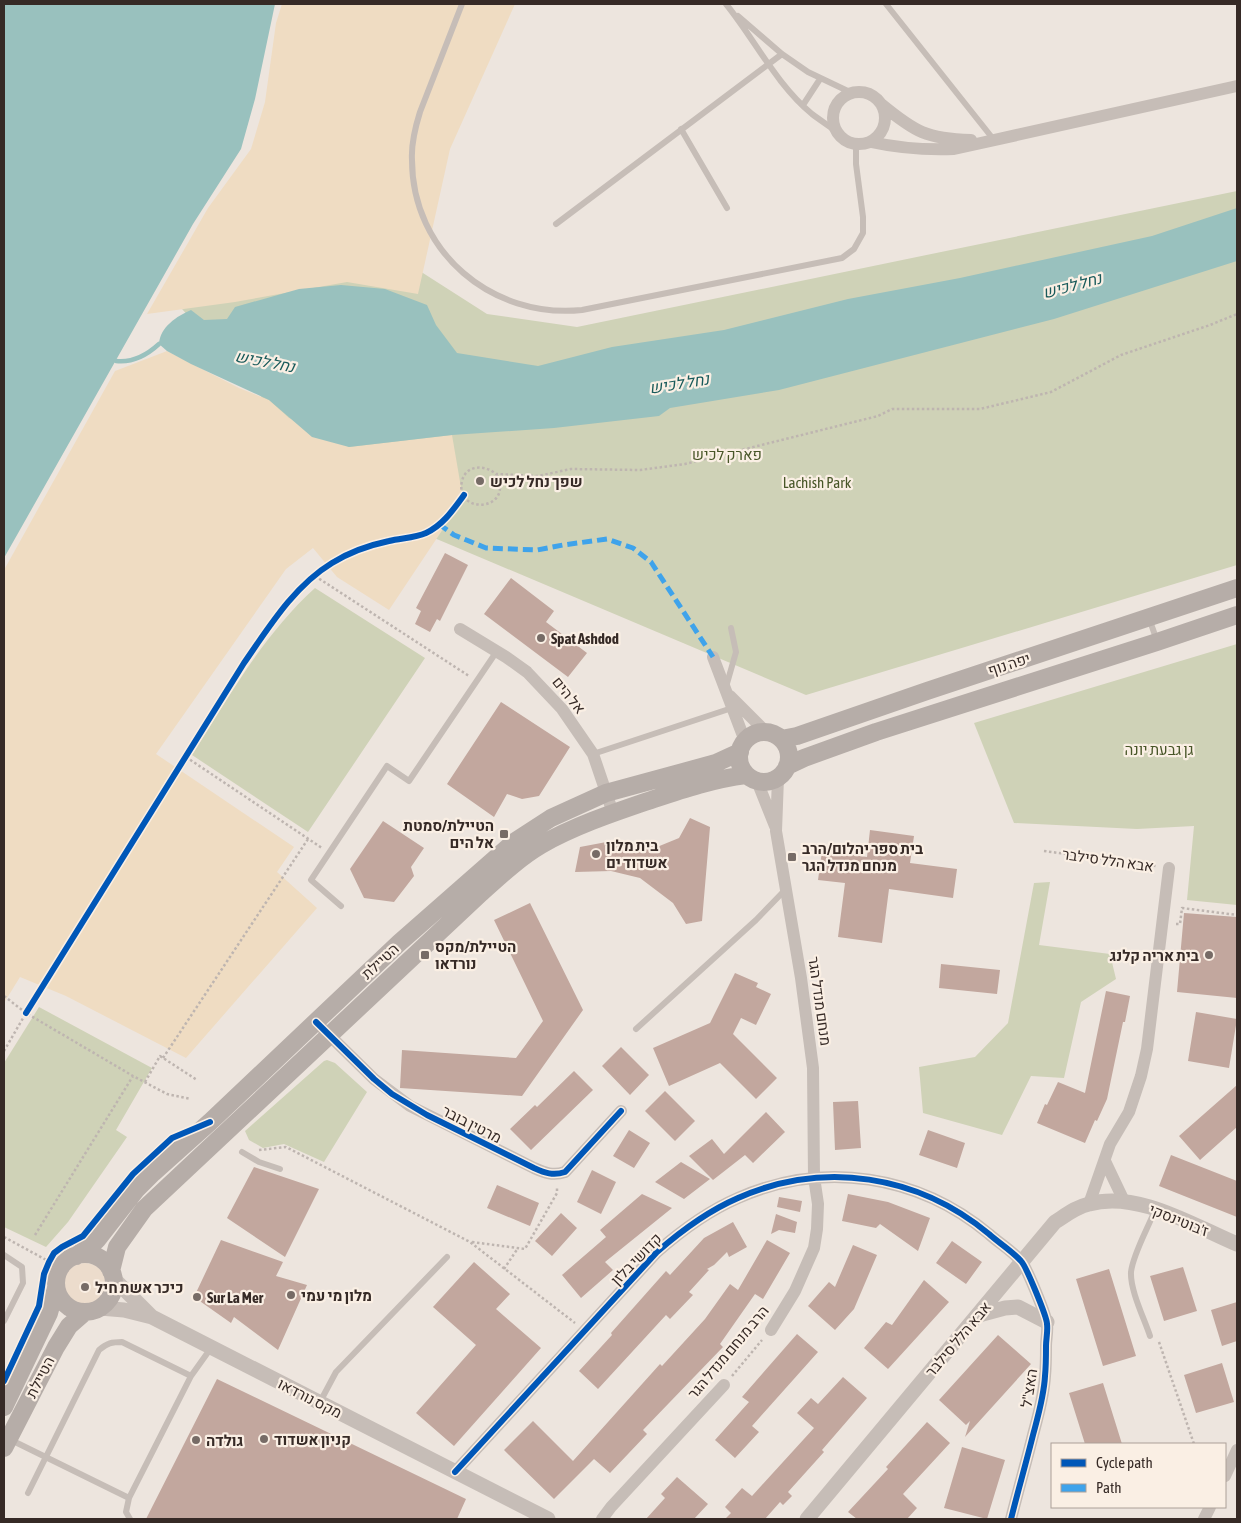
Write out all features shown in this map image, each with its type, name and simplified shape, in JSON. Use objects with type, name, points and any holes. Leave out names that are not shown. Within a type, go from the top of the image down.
[{"type":"main road","name":"יפה נוף","points":[[774,736],[798,736],[1237,588]]},
{"type":"main road","name":"יפה נוף","points":[[782,772],[804,758],[876,732],[1237,615]]},
{"type":"main road","points":[[755,734],[774,736],[788,752],[782,772],[772,781],[752,778],[740,763],[742,747],[755,734]]},
{"type":"main road","name":"הטיילת","points":[[112,1275],[112,1262],[117,1247],[144,1209],[219,1126],[316,1022],[399,943],[514,842],[551,818],[606,794],[716,764],[742,747]]},
{"type":"main road","name":"הטיילת","points":[[76,1256],[97,1240],[136,1190],[153,1173],[219,1126],[329,1035],[495,881],[539,846],[613,813],[689,788],[728,777],[752,778]]},
{"type":"main road","points":[[76,1256],[92,1256],[100,1259],[112,1275],[111,1295],[92,1310],[69,1307],[63,1302],[56,1288],[52,1263],[68,1260],[76,1256]]},
{"type":"main road","name":"הטיילת","points":[[4,1407],[54,1301],[56,1288]]},
{"type":"main road","name":"הטיילת","points":[[5,1441],[69,1326],[92,1310]]},
{"type":"street","points":[[994,140],[946,139],[918,131],[868,94],[852,93],[839,102],[833,117],[837,132],[849,142],[856,144],[870,142],[891,147],[954,149],[1237,86]]},
{"type":"street","points":[[870,142],[877,138],[884,125],[884,111],[881,104]]},
{"type":"street","name":"אל הים","points":[[460,630],[497,651],[527,672],[562,709],[593,754],[613,813]]},
{"type":"street","points":[[713,657],[732,708],[742,747]]},
{"type":"street","points":[[725,690],[774,736]]},
{"type":"street","points":[[776,831],[782,772]]},
{"type":"street","points":[[752,778],[776,831]]},
{"type":"street","name":"מנחם מנדל הגר","points":[[776,831],[801,978],[813,1068],[814,1177]]},
{"type":"street","name":"אבא הלל סילבר","points":[[807,1519],[1055,1222],[1072,1211],[1089,1204],[1110,1144],[1129,1112],[1141,1076],[1147,1049],[1169,868]]},
{"type":"street","name":"מרטין בובר","points":[[316,1022],[374,1079],[410,1106],[534,1168],[548,1174],[558,1175]]},
{"type":"street","points":[[558,1175],[565,1172],[621,1111]]},
{"type":"street","points":[[1105,1162],[1124,1201]]},
{"type":"street","name":"קדושי בלזן","points":[[455,1472],[657,1252],[685,1228],[712,1211],[745,1195],[780,1184],[814,1177],[873,1180],[898,1185],[923,1193],[949,1206],[976,1223],[1022,1262]]},
{"type":"street","name":"הרב מנחם מנדל הגר","points":[[771,1330],[795,1291],[814,1248],[818,1204],[814,1177]]},
{"type":"street","name":"ז'בוטינסקי","points":[[1089,1204],[1124,1201],[1155,1208],[1237,1244]]},
{"type":"street","name":"האצ\"ל","points":[[1011,1519],[1044,1386],[1047,1322],[1022,1262]]},
{"type":"street","name":"מקס נורדאו","points":[[112,1275],[152,1317]]},
{"type":"street","points":[[979,1315],[1005,1308],[1018,1307],[1047,1322]]},
{"type":"street","name":"מקס נורדאו","points":[[92,1310],[124,1310],[152,1317],[548,1519]]},
{"type":"street","name":"הרב מנחם מנדל הגר","points":[[602,1519],[724,1385]]},
{"type":"street","points":[[1226,1474],[1237,1450]]},
{"type":"lane","points":[[462,4],[416,126],[412,161],[415,190],[419,206],[431,234],[448,258],[477,284],[511,302],[544,310],[582,310],[842,258],[858,244],[863,232],[856,164],[856,144]]},
{"type":"lane","points":[[726,4],[768,64],[803,105],[837,132]]},
{"type":"lane","points":[[886,4],[994,140]]},
{"type":"lane","points":[[731,10],[782,54],[820,79],[852,93]]},
{"type":"lane","points":[[556,224],[782,54]]},
{"type":"lane","points":[[803,105],[820,79]]},
{"type":"lane","points":[[681,130],[727,208]]},
{"type":"lane","points":[[1149,618],[1157,642]]},
{"type":"lane","points":[[725,690],[736,652],[731,628]]},
{"type":"lane","points":[[341,906],[311,880],[387,766],[408,781],[497,651]]},
{"type":"lane","points":[[593,754],[732,708]]},
{"type":"lane","points":[[636,1029],[756,920],[786,889]]},
{"type":"lane","points":[[242,1152],[259,1162],[280,1169]]},
{"type":"lane","points":[[1150,1336],[1133,1287],[1131,1273],[1139,1246],[1155,1208]]},
{"type":"lane","points":[[4,1255],[22,1267],[23,1283],[4,1321]]},
{"type":"lane","points":[[320,1402],[336,1372],[447,1257]]},
{"type":"lane","points":[[28,1493],[99,1350],[106,1344],[122,1342],[191,1376]]},
{"type":"lane","points":[[130,1519],[126,1512],[129,1498],[191,1376],[211,1347]]},
{"type":"lane","points":[[5,1441],[46,1457],[129,1498]]},
{"type":"path","points":[[496,474],[500,486],[496,498],[485,505],[473,504],[467,500],[464,495],[462,482],[472,469],[486,467],[496,474],[538,476],[570,470],[640,470],[685,464],[878,416],[892,409],[980,409],[1051,392],[1121,354],[1210,325],[1237,314]]},
{"type":"path","points":[[315,576],[477,681]]},
{"type":"path","points":[[186,757],[329,853]]},
{"type":"path","points":[[163,1058],[308,839]]},
{"type":"path","points":[[1180,924],[1182,908],[1237,915]]},
{"type":"path","points":[[4,996],[26,1013],[133,1076],[167,1094],[192,1099]]},
{"type":"path","points":[[4,1051],[26,1013]]},
{"type":"path","points":[[145,1082],[160,1056],[198,1080]]},
{"type":"path","points":[[35,1234],[133,1076]]},
{"type":"path","points":[[242,1152],[286,1147],[470,1242],[584,1331]]},
{"type":"path","points":[[470,1242],[525,1249],[557,1193],[558,1175]]},
{"type":"path","points":[[4,1237],[52,1263]]},
{"type":"path","points":[[504,1269],[518,1248]]},
{"type":"path","points":[[1150,1336],[1156,1334],[1194,1443]]},
{"type":"green space","name":"Lachish Park","points":[[290,188],[487,314],[577,327],[1237,191],[1237,565],[806,695],[361,507],[182,309]]},
{"type":"green space","points":[[315,588],[425,658],[308,832],[192,755],[233,689],[263,646],[296,606]]},
{"type":"green space","name":"גן גבעת יונה","points":[[1237,644],[1237,905],[1187,900],[1194,826],[1137,829],[1014,823],[974,723]]},
{"type":"green space","points":[[1050,882],[1039,945],[1110,954],[1116,979],[1081,1002],[1064,1078],[1031,1076],[1002,1135],[923,1113],[919,1067],[975,1057],[1008,1023],[1034,883]]},
{"type":"green space","points":[[39,1007],[152,1068],[116,1130],[127,1137],[68,1222],[46,1247],[4,1227],[4,1063]]},
{"type":"green space","points":[[327,1060],[335,1063],[367,1092],[324,1162],[284,1144],[263,1148],[249,1140],[245,1131]]},
{"type":"sand","points":[[282,4],[515,4],[450,149],[418,294],[347,282],[235,302],[147,314],[208,208],[251,149],[265,102],[276,23]]},
{"type":"sand","points":[[167,351],[239,388],[269,400],[289,418],[349,447],[452,435],[463,499],[389,610],[337,577],[313,548],[286,569],[156,754],[294,847],[277,872],[317,908],[186,1058],[66,996],[20,977],[4,1003],[4,570],[115,371]]},
{"type":"shaded area","name":"כיכר אשת חיל","points":[[85,1263],[100,1269],[106,1284],[100,1299],[85,1305],[70,1299],[64,1284],[70,1269]]},
{"type":"water","points":[[4,4],[275,4],[255,99],[241,149],[193,224],[4,558]]},
{"type":"water","points":[[1237,208],[1237,261],[1054,319],[779,390],[670,408],[659,416],[554,428],[452,435],[349,447],[312,437],[269,400],[191,364],[167,351],[159,344],[162,332],[166,327],[180,315],[191,310],[204,320],[227,319],[235,307],[299,289],[341,285],[385,289],[427,305],[436,325],[457,353],[538,366],[612,347],[724,330],[848,299],[960,278],[1152,236]]},
{"type":"building","points":[[445,553],[468,565],[440,621],[437,619],[430,632],[415,624],[421,611],[416,608]]},
{"type":"building","name":"Spat Ashdod","points":[[511,578],[554,611],[546,622],[587,653],[568,677],[484,614]]},
{"type":"building","points":[[501,702],[570,747],[539,796],[522,799],[507,794],[494,817],[447,784]]},
{"type":"building","points":[[690,818],[710,827],[702,921],[686,924],[673,903],[640,878],[611,871],[575,872],[580,847],[617,840],[657,847],[679,838]]},
{"type":"building","points":[[383,821],[424,848],[411,867],[414,876],[394,902],[364,898],[350,869]]},
{"type":"building","points":[[870,830],[914,836],[910,863],[957,869],[953,898],[889,889],[882,943],[838,937],[845,883],[818,880],[822,851],[867,857]]},
{"type":"building","points":[[530,903],[583,1010],[522,1096],[400,1088],[402,1050],[516,1058],[543,1021],[494,920]]},
{"type":"building","name":"בית אריה קלנג","points":[[1184,913],[1237,917],[1237,998],[1177,992]]},
{"type":"building","points":[[941,964],[1000,970],[997,994],[939,988]]},
{"type":"building","points":[[735,973],[758,983],[756,987],[771,994],[756,1025],[741,1018],[733,1034],[777,1078],[756,1099],[720,1063],[669,1086],[653,1048],[710,1023]]},
{"type":"building","points":[[1106,991],[1130,996],[1107,1099],[1085,1143],[1037,1123],[1045,1104],[1047,1105],[1058,1082],[1085,1093]]},
{"type":"building","points":[[1196,1012],[1237,1019],[1229,1068],[1188,1061]]},
{"type":"building","points":[[621,1047],[649,1075],[630,1095],[602,1066]]},
{"type":"building","points":[[574,1071],[593,1090],[531,1150],[510,1129],[535,1105],[537,1107]]},
{"type":"building","points":[[1237,1085],[1237,1127],[1200,1160],[1179,1136]]},
{"type":"building","points":[[665,1091],[695,1121],[675,1141],[645,1111]]},
{"type":"building","points":[[858,1101],[861,1148],[835,1150],[833,1102]]},
{"type":"building","points":[[766,1112],[785,1132],[753,1163],[745,1155],[713,1180],[689,1156],[712,1139],[724,1154]]},
{"type":"building","points":[[629,1130],[650,1143],[634,1168],[613,1156]]},
{"type":"building","points":[[928,1130],[965,1143],[957,1168],[919,1155]]},
{"type":"building","points":[[1171,1155],[1237,1181],[1237,1217],[1159,1186]]},
{"type":"building","points":[[681,1162],[710,1179],[684,1199],[655,1182]]},
{"type":"building","points":[[254,1167],[319,1189],[285,1257],[227,1218]]},
{"type":"building","points":[[592,1170],[616,1182],[601,1214],[577,1202]]},
{"type":"building","points":[[497,1185],[539,1203],[530,1226],[487,1208]]},
{"type":"building","points":[[642,1194],[672,1208],[605,1262],[613,1270],[581,1298],[562,1275],[606,1237],[600,1230]]},
{"type":"building","points":[[848,1194],[888,1202],[930,1218],[918,1251],[880,1224],[876,1228],[842,1221]]},
{"type":"building","points":[[779,1197],[802,1201],[800,1212],[777,1207]]},
{"type":"building","points":[[561,1213],[577,1228],[552,1256],[535,1241]]},
{"type":"building","points":[[776,1214],[797,1222],[795,1233],[779,1230],[771,1234]]},
{"type":"building","points":[[733,1222],[747,1247],[729,1257],[727,1252],[707,1269],[709,1270],[689,1292],[693,1295],[670,1319],[666,1315],[598,1389],[579,1371],[666,1271],[670,1275],[704,1238]]},
{"type":"building","points":[[221,1240],[283,1262],[276,1276],[307,1285],[278,1350],[234,1317],[231,1323],[194,1297]]},
{"type":"building","points":[[767,1240],[790,1253],[763,1299],[755,1294],[720,1344],[723,1347],[643,1430],[647,1434],[610,1473],[594,1459],[554,1499],[504,1450],[533,1421],[573,1461],[660,1364],[662,1366],[705,1319],[730,1284],[738,1290]]},
{"type":"building","points":[[952,1241],[982,1262],[966,1284],[936,1263]]},
{"type":"building","points":[[853,1245],[877,1255],[854,1309],[835,1330],[808,1306],[829,1282],[835,1287]]},
{"type":"building","points":[[474,1262],[510,1294],[496,1309],[541,1348],[454,1446],[416,1413],[476,1345],[433,1307]]},
{"type":"building","points":[[1183,1267],[1197,1311],[1164,1321],[1150,1276]]},
{"type":"building","points":[[1109,1269],[1136,1356],[1103,1366],[1076,1279]]},
{"type":"building","points":[[924,1280],[949,1302],[888,1369],[864,1348],[886,1322],[892,1325]]},
{"type":"building","points":[[1237,1302],[1237,1341],[1222,1346],[1211,1310]]},
{"type":"building","points":[[797,1334],[818,1352],[752,1426],[759,1432],[735,1458],[715,1440],[749,1402],[742,1397]]},
{"type":"building","points":[[998,1335],[1031,1364],[965,1437],[970,1421],[966,1425],[939,1400]]},
{"type":"building","points":[[1222,1363],[1234,1402],[1196,1413],[1184,1375]]},
{"type":"building","points":[[843,1377],[867,1398],[822,1450],[824,1452],[788,1492],[792,1496],[783,1505],[780,1502],[765,1519],[725,1519],[731,1513],[725,1507],[742,1488],[752,1496],[814,1428],[797,1413],[811,1398],[818,1404]]},
{"type":"building","name":"קניון אשדוד","points":[[217,1379],[466,1499],[457,1519],[146,1519]]},
{"type":"building","points":[[1103,1383],[1122,1443],[1085,1443],[1069,1393]]},
{"type":"building","points":[[927,1422],[950,1443],[903,1494],[917,1508],[907,1519],[857,1519],[848,1512],[888,1469],[886,1467]]},
{"type":"building","points":[[962,1447],[1005,1460],[987,1519],[944,1508]]},
{"type":"building","points":[[677,1477],[708,1504],[694,1519],[646,1519],[665,1498],[661,1494]]},
{"type":"waterway","name":"נחל לכיש","points":[[116,361],[128,361],[139,357],[150,352],[159,344]]},
{"type":"marked path","points":[[439,524],[454,535],[486,548],[537,550],[607,539],[633,548],[651,562],[713,657]]},
{"type":"cycle path","points":[[26,1013],[244,663],[283,608],[318,572],[338,559],[367,547],[417,536],[432,530],[447,517],[464,495]]},
{"type":"cycle path","points":[[316,1022],[392,1094],[427,1115],[545,1173],[557,1174],[565,1172],[621,1111]]},
{"type":"cycle path","points":[[4,1381],[39,1306],[44,1274],[54,1253],[83,1236],[133,1174],[172,1138],[210,1122]]},
{"type":"cycle path","points":[[455,1472],[657,1252],[676,1236],[716,1209],[738,1198],[771,1186],[804,1179],[836,1177],[869,1180],[901,1187],[932,1198],[961,1214],[989,1234],[1014,1254],[1021,1261],[1027,1272],[1044,1312],[1047,1324],[1046,1365],[1039,1413],[1011,1519]]},
{"type":"place","name":"שפך נחל לכיש","points":[[480,481]]},
{"type":"place","name":"Spat Ashdod","points":[[541,638]]},
{"type":"place","name":"הטיילת/סמטת אל הים","points":[[504,834]]},
{"type":"place","name":"בית מלון אשדוד ים","points":[[596,854]]},
{"type":"place","name":"בית ספר יהלום/הרב מנחם מנדל הגר","points":[[792,857]]},
{"type":"place","name":"הטיילת/מקס נורדאו","points":[[425,955]]},
{"type":"place","name":"בית אריה קלנג","points":[[1209,955]]},
{"type":"place","name":"כיכר אשת חיל","points":[[85,1287]]},
{"type":"place","name":"מלון מי עמי","points":[[291,1295]]},
{"type":"place","name":"Sur La Mer","points":[[197,1297]]},
{"type":"place","name":"קניון אשדוד","points":[[264,1439]]},
{"type":"place","name":"גולדה","points":[[196,1440]]},
{"type":"park label","name":"פארק לכיש","points":[[727,454]]}]
